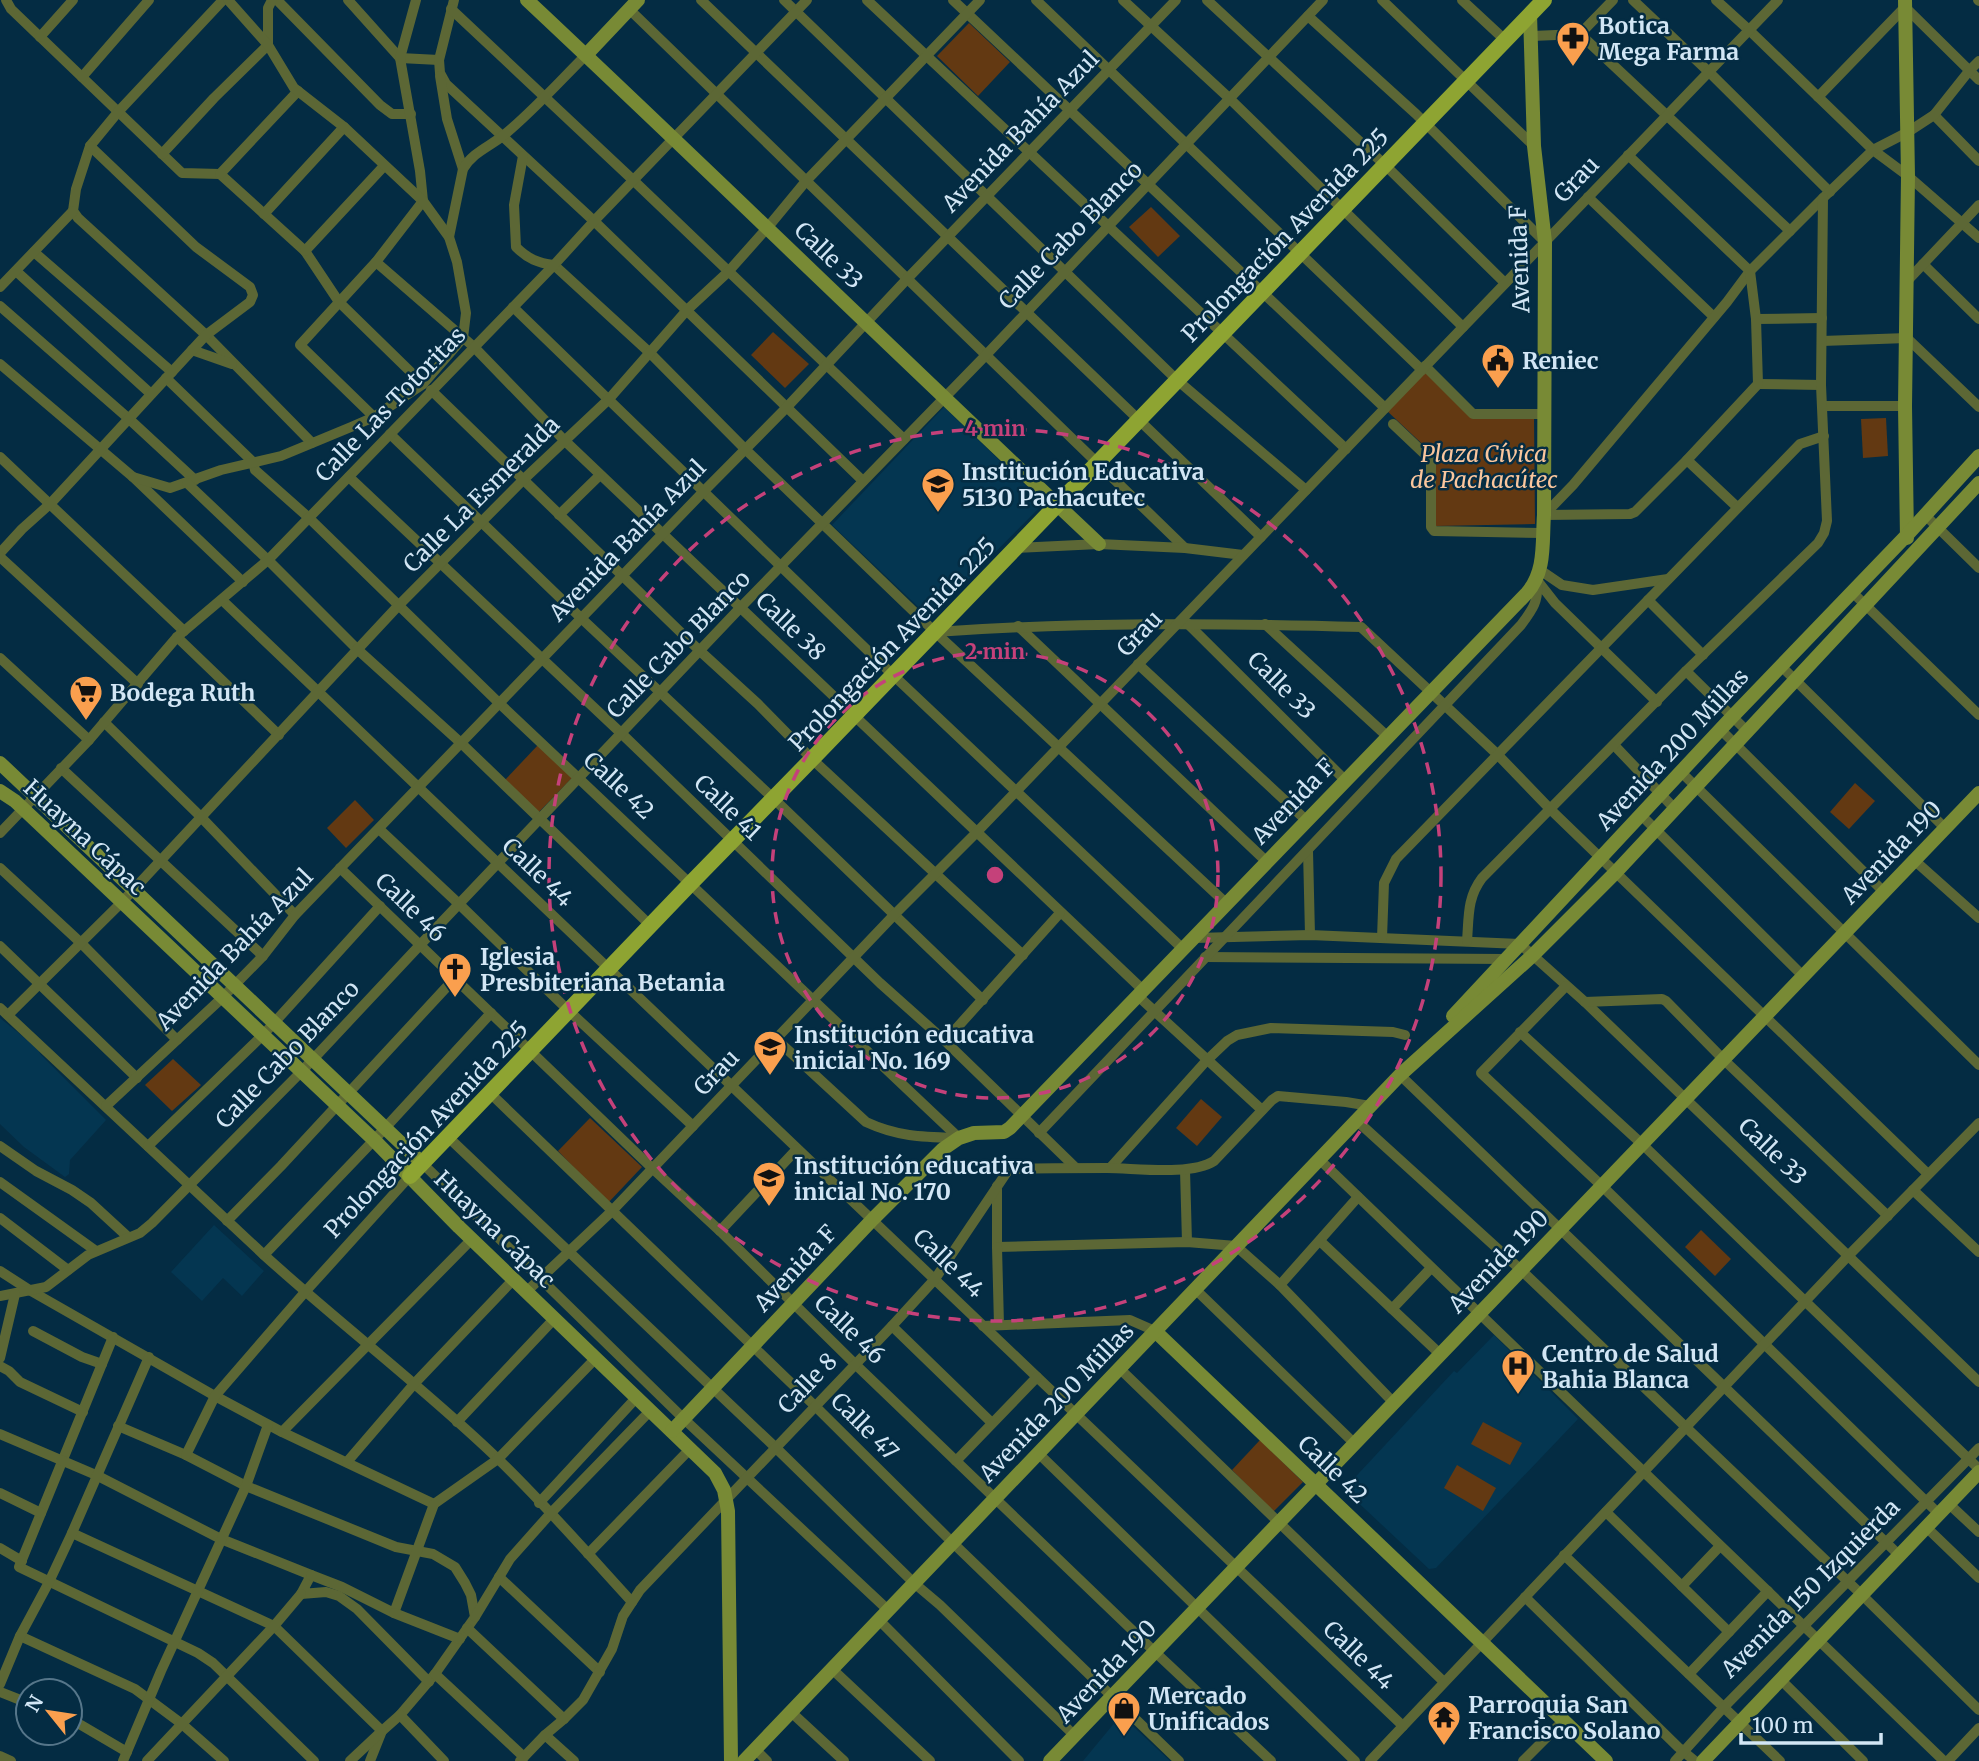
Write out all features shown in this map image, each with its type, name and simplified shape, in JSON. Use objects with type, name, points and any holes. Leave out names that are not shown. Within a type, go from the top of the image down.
[{"type":"main road","name":"Prolongación Avenida 225","points":[[410,1176],[1544,0]]},
{"type":"street","points":[[6,0],[10,9],[182,173],[220,174],[305,251],[339,302],[812,759],[1023,955]]},
{"type":"street","points":[[40,37],[73,0]]},
{"type":"street","points":[[82,77],[149,0]]},
{"type":"street","points":[[0,287],[73,211],[76,189],[90,146],[118,111],[223,0]]},
{"type":"street","points":[[133,477],[170,488],[221,470],[281,456],[374,417],[427,387],[463,338],[466,313],[457,262],[449,237],[423,201],[344,127],[294,88],[268,45],[228,0]]},
{"type":"street","points":[[162,154],[268,45],[268,8],[274,0],[380,105],[392,114],[411,114]]},
{"type":"street","points":[[348,0],[400,58],[439,60]]},
{"type":"street","points":[[374,417],[300,345],[376,262],[423,201],[400,58],[416,0]]},
{"type":"street","name":"Calle 33","points":[[527,0],[1099,544]]},
{"type":"street","points":[[701,0],[1261,537]]},
{"type":"street","points":[[784,0],[1177,380],[1306,490]]},
{"type":"street","name":"Calle Las Totoritas","points":[[0,833],[89,740],[181,634],[268,560],[390,434],[427,387],[474,347],[807,0]]},
{"type":"street","points":[[867,0],[1346,449]]},
{"type":"street","points":[[953,0],[1385,408]]},
{"type":"street","name":"Calle La Esmeralda","points":[[4,1011],[40,984],[122,902],[439,563],[609,398],[687,310],[768,227],[806,181],[980,0]]},
{"type":"street","points":[[1036,0],[1299,254],[1473,414],[1544,414]]},
{"type":"street","points":[[1123,0],[1229,98],[1463,327]]},
{"type":"street","name":"Avenida Bahía Azul","points":[[106,1106],[235,985],[263,956],[295,915],[1176,0]]},
{"type":"street","points":[[1207,0],[1385,164],[1505,283]]},
{"type":"street","name":"Calle Cabo Blanco","points":[[0,1296],[46,1287],[96,1251],[140,1233],[152,1223],[313,1060],[699,651],[986,355],[1323,0]]},
{"type":"street","points":[[1382,0],[1534,146]]},
{"type":"street","points":[[1462,0],[1506,40]]},
{"type":"street","points":[[1532,36],[1580,34],[1613,0]]},
{"type":"street","points":[[1467,941],[1470,899],[1482,878],[1686,671],[1818,543],[1827,521],[1821,385],[1826,195],[1709,72],[1633,0]]},
{"type":"street","points":[[1716,0],[1873,150],[1908,176],[1979,238]]},
{"type":"street","name":"Grau","points":[[526,1292],[611,1212],[894,915],[1138,664],[1182,624],[1243,555],[1778,0]]},
{"type":"street","points":[[1818,97],[1907,2]]},
{"type":"street","points":[[1907,2],[1979,80]]},
{"type":"street","points":[[1907,2],[1908,279],[1905,406],[1908,558]]},
{"type":"street","points":[[452,4],[439,60],[447,119],[463,169]]},
{"type":"street","points":[[452,4],[545,98],[904,439]]},
{"type":"street","points":[[449,237],[463,169],[468,160],[502,136],[545,98],[634,5],[716,94],[1185,548]]},
{"type":"street","name":"Avenida F","points":[[672,1431],[943,1149],[959,1138],[974,1133],[1004,1132],[1010,1128],[1527,593],[1539,575],[1544,515],[1545,242],[1534,146],[1530,14]]},
{"type":"street","points":[[1308,16],[1425,123],[1545,242]]},
{"type":"street","points":[[1580,34],[1790,231]]},
{"type":"street","points":[[1544,515],[1573,485],[1750,271],[1873,150],[1934,116],[1979,61]]},
{"type":"street","points":[[440,73],[446,84],[594,221],[863,481]]},
{"type":"street","points":[[220,174],[298,91]]},
{"type":"street","points":[[1934,116],[1979,161]]},
{"type":"street","points":[[264,214],[344,127]]},
{"type":"street","points":[[90,146],[196,247],[250,288],[253,295],[250,302],[206,335],[0,555],[138,684]]},
{"type":"street","points":[[1544,515],[1630,514],[1640,508],[1758,384],[1756,319],[1750,271],[1628,155]]},
{"type":"street","points":[[523,156],[514,205],[516,247],[527,257],[554,265],[649,352],[745,449],[935,632],[1227,904]]},
{"type":"street","points":[[305,251],[384,166]]},
{"type":"street","points":[[1588,197],[1714,317]]},
{"type":"street","points":[[1908,279],[1979,205]]},
{"type":"street","points":[[73,211],[206,335],[312,443]]},
{"type":"street","name":"Calle 42","points":[[34,252],[169,375],[253,462],[255,470],[308,517],[499,704],[959,1138]]},
{"type":"street","name":"Calle 38","points":[[376,262],[474,347],[600,475],[1060,913],[1141,993],[1154,1011],[1262,1110]]},
{"type":"street","points":[[1923,264],[1979,319]]},
{"type":"street","points":[[16,271],[151,394]]},
{"type":"street","points":[[0,306],[128,418],[357,649],[461,743],[651,926]]},
{"type":"street","points":[[513,307],[893,675],[1183,949]]},
{"type":"street","points":[[1756,319],[1822,318]]},
{"type":"street","points":[[1822,341],[1907,338],[1979,407]]},
{"type":"street","points":[[192,350],[235,365]]},
{"type":"street","points":[[0,364],[133,477],[243,582]]},
{"type":"street","points":[[1758,384],[1821,385]]},
{"type":"street","points":[[1822,406],[1905,406]]},
{"type":"street","points":[[1393,424],[1431,460],[1431,527],[1434,531],[1543,533]]},
{"type":"street","points":[[390,434],[983,1000]]},
{"type":"street","points":[[1382,938],[1384,883],[1396,859],[1800,444],[1824,436]]},
{"type":"street","name":"Avenida 200 Millas","points":[[744,1761],[1400,1075],[1979,456]]},
{"type":"street","points":[[0,457],[51,503],[279,735]]},
{"type":"street","points":[[1687,460],[1737,507]]},
{"type":"street","points":[[559,515],[600,475]]},
{"type":"street","name":"Calle 41","points":[[349,477],[622,734],[760,869],[946,1041],[1076,1168]]},
{"type":"street","name":"Avenida 200 Millas","points":[[1400,1075],[1532,956],[1616,872],[1979,484]]},
{"type":"street","points":[[1925,515],[1979,568]]},
{"type":"street","points":[[1015,548],[1099,544],[1185,548],[1243,555]]},
{"type":"street","points":[[1539,575],[1562,585],[1593,590],[1668,579]]},
{"type":"street","points":[[1539,575],[1555,603],[1657,702]]},
{"type":"street","points":[[1039,1133],[1521,625],[1532,610],[1538,595],[1539,575]]},
{"type":"street","points":[[1852,592],[1979,715]]},
{"type":"street","name":"Calle 44","points":[[222,600],[1403,1726]]},
{"type":"street","points":[[1648,600],[1703,655]]},
{"type":"street","points":[[935,632],[1018,626],[1182,624],[1361,627],[1497,754],[1551,810],[1928,1174]]},
{"type":"street","name":"Calle 33","points":[[1182,624],[1345,780]]},
{"type":"street","points":[[1265,624],[1388,737]]},
{"type":"street","points":[[1018,626],[1267,862]]},
{"type":"street","points":[[0,658],[89,740]]},
{"type":"street","points":[[1138,664],[1306,820]]},
{"type":"street","points":[[1781,666],[1945,828]]},
{"type":"street","points":[[1686,671],[1747,730]]},
{"type":"street","points":[[104,722],[200,816],[295,915]]},
{"type":"street","points":[[1721,730],[1884,892]]},
{"type":"street","points":[[1614,746],[1675,809]]},
{"type":"street","name":"Huayna Cápac","points":[[0,763],[422,1163],[747,1477],[884,1615],[1019,1761]]},
{"type":"street","points":[[61,768],[263,956]]},
{"type":"street","points":[[1681,772],[1979,1065]]},
{"type":"street","name":"Huayna Cápac","points":[[0,791],[22,808],[302,1071],[513,1280],[715,1473],[726,1498],[731,1761]]},
{"type":"street","name":"Avenida 190","points":[[1050,1761],[1979,793]]},
{"type":"street","points":[[1641,816],[1803,976]]},
{"type":"street","points":[[379,829],[694,1126]]},
{"type":"street","points":[[1308,851],[1310,935]]},
{"type":"street","points":[[1914,860],[1979,918]]},
{"type":"street","points":[[0,868],[81,943],[177,1040]]},
{"type":"street","name":"Calle 46","points":[[341,868],[1155,1652],[1272,1761]]},
{"type":"street","points":[[148,1146],[263,1035],[380,906]]},
{"type":"street","points":[[946,1041],[1060,913]]},
{"type":"street","points":[[1195,937],[1310,935],[1520,944]]},
{"type":"street","name":"Calle 33","points":[[1520,944],[1586,1002],[1979,1382]]},
{"type":"street","points":[[0,946],[137,1077]]},
{"type":"street","points":[[1205,957],[1506,959]]},
{"type":"street","points":[[227,1221],[338,1106],[454,978]]},
{"type":"street","points":[[1566,986],[1481,1073],[1602,1186],[1927,1502],[1944,1509],[1979,1532]]},
{"type":"street","points":[[1586,1002],[1666,1001],[1888,1216]]},
{"type":"street","points":[[4,1011],[264,1255],[498,1459],[632,1602]]},
{"type":"street","points":[[264,1255],[491,1013]]},
{"type":"street","points":[[1110,1168],[1207,1060],[1237,1035],[1271,1028],[1393,1032],[1405,1035]]},
{"type":"street","points":[[1520,1032],[1806,1300],[1979,1470]]},
{"type":"street","points":[[777,1040],[866,1122],[899,1135],[959,1138]]},
{"type":"street","points":[[1400,1075],[1899,1555]]},
{"type":"street","name":"Calle 47","points":[[490,1093],[1179,1761]]},
{"type":"street","name":"Calle 8","points":[[522,1759],[583,1700],[612,1649],[623,1616],[640,1590],[935,1279],[1009,1169],[1185,1170],[1205,1167],[1278,1096],[1370,1106]]},
{"type":"street","points":[[1356,1120],[1521,1270],[1979,1710]]},
{"type":"street","points":[[1370,1761],[1848,1256],[1979,1123]]},
{"type":"street","points":[[448,1137],[1075,1736]]},
{"type":"street","points":[[0,1146],[91,1203],[128,1237]]},
{"type":"street","points":[[720,1231],[797,1149]]},
{"type":"street","points":[[1319,1159],[1946,1761],[1979,1728]]},
{"type":"street","points":[[1185,1170],[1187,1242]]},
{"type":"street","name":"Prolongación Avenida 225","points":[[186,1455],[215,1396],[410,1176]]},
{"type":"street","points":[[0,1182],[96,1251]]},
{"type":"street","points":[[998,1186],[999,1325]]},
{"type":"street","points":[[1913,1189],[1979,1252]]},
{"type":"street","points":[[1280,1285],[1358,1198]]},
{"type":"street","points":[[0,1218],[68,1270]]},
{"type":"street","points":[[282,1432],[472,1239]]},
{"type":"street","points":[[1320,1241],[1440,1354]]},
{"type":"street","points":[[997,1247],[1187,1242],[1236,1246],[1280,1285],[1393,1402]]},
{"type":"street","points":[[1392,1309],[1431,1268]]},
{"type":"street","points":[[0,1271],[282,1432],[434,1504]]},
{"type":"street","points":[[347,1462],[414,1384],[513,1280]]},
{"type":"street","points":[[1195,1289],[1354,1443]]},
{"type":"street","points":[[0,1358],[15,1294]]},
{"type":"street","points":[[457,1422],[555,1318]]},
{"type":"street","name":"Calle 42","points":[[983,1326],[1130,1320],[1155,1331],[1606,1761]]},
{"type":"street","points":[[892,1326],[992,1423]]},
{"type":"street","points":[[33,1331],[82,1357],[102,1364]]},
{"type":"street","points":[[113,1337],[19,1567],[205,1658],[314,1761]]},
{"type":"street","points":[[0,1684],[20,1636],[72,1533],[149,1357]]},
{"type":"street","points":[[394,1613],[434,1504],[498,1459],[596,1358]]},
{"type":"street","points":[[0,1366],[20,1382],[83,1412]]},
{"type":"street","points":[[1119,1368],[1444,1682]]},
{"type":"street","points":[[956,1461],[1037,1377]]},
{"type":"street","points":[[539,1503],[637,1397]]},
{"type":"street","points":[[350,1761],[400,1715],[432,1678],[475,1617],[510,1559],[651,1410]]},
{"type":"street","points":[[84,1729],[125,1757],[246,1486],[268,1424]]},
{"type":"street","points":[[118,1426],[186,1455],[246,1486],[397,1547],[433,1554],[455,1567],[471,1595],[475,1617]]},
{"type":"street","points":[[0,1434],[96,1475],[222,1539],[342,1587],[394,1613],[460,1639]]},
{"type":"street","name":"Avenida 150 Izquierda","points":[[1675,1761],[1724,1707],[1979,1448]]},
{"type":"street","points":[[588,1554],[690,1449]]},
{"type":"street","points":[[1038,1453],[1355,1761]]},
{"type":"street","name":"Avenida 150 Izquierda","points":[[1703,1761],[1979,1470]]},
{"type":"street","points":[[0,1493],[41,1513]]},
{"type":"street","points":[[1606,1511],[1729,1632]]},
{"type":"street","points":[[1926,1527],[1979,1578]]},
{"type":"street","points":[[72,1533],[274,1626],[382,1731]]},
{"type":"street","points":[[1682,1586],[1720,1546]]},
{"type":"street","points":[[0,1548],[22,1561]]},
{"type":"street","points":[[1564,1555],[1780,1761]]},
{"type":"street","points":[[147,1761],[274,1626],[301,1594],[311,1575]]},
{"type":"street","points":[[499,1577],[600,1672]]},
{"type":"street","points":[[1689,1674],[1768,1591]]},
{"type":"street","points":[[301,1594],[326,1592],[339,1596],[522,1759]]},
{"type":"street","points":[[1525,1597],[1695,1761]]},
{"type":"street","points":[[467,1628],[564,1719]]},
{"type":"street","points":[[20,1636],[118,1680],[182,1724],[224,1761]]},
{"type":"street","points":[[832,1669],[930,1761]]},
{"type":"street","points":[[1780,1679],[1863,1761]]},
{"type":"street","points":[[791,1712],[844,1761]]},
{"type":"street","points":[[400,1715],[444,1761]]},
{"type":"street","points":[[1524,1761],[1563,1721]]},
{"type":"street","points":[[370,1761],[382,1731]]},
{"type":"street","points":[[545,1735],[574,1761]]},
{"type":"street","points":[[755,1749],[767,1761]]},
{"type":"street","points":[[0,1756],[10,1761]]},
{"type":"shaded area","name":"Institución Educativa 5130 Pachacutec","points":[[944,407],[1044,503],[930,618],[832,525]]},
{"type":"shaded area","points":[[0,1018],[37,1048],[106,1120],[70,1160],[69,1174],[65,1177],[24,1147],[0,1124]]},
{"type":"shaded area","points":[[214,1225],[264,1271],[242,1296],[223,1278],[202,1301],[171,1272]]},
{"type":"shaded area","points":[[1494,1335],[1578,1419],[1436,1568],[1429,1569],[1349,1494],[1346,1487],[1454,1371],[1457,1373]]},
{"type":"shaded area","name":"Mercado Unificados","points":[[1121,1715],[1170,1761],[1083,1761]]},
{"type":"green space","points":[[969,23],[1010,62],[978,96],[937,56]]},
{"type":"green space","points":[[1151,207],[1180,236],[1158,257],[1129,227]]},
{"type":"green space","points":[[773,332],[809,364],[785,388],[751,355]]},
{"type":"green space","name":"Plaza Cívica de Pachacútec","points":[[1425,370],[1473,416],[1534,416],[1535,524],[1436,526],[1434,455],[1386,410]]},
{"type":"green space","points":[[1886,418],[1888,456],[1863,458],[1861,419]]},
{"type":"green space","points":[[538,745],[572,778],[537,814],[504,781]]},
{"type":"green space","points":[[1855,783],[1875,801],[1849,829],[1830,812]]},
{"type":"green space","points":[[355,800],[374,820],[346,848],[327,828]]},
{"type":"green space","points":[[173,1059],[201,1085],[172,1111],[145,1085]]},
{"type":"green space","points":[[1201,1099],[1222,1117],[1197,1146],[1176,1128]]},
{"type":"green space","points":[[590,1118],[642,1167],[608,1203],[558,1151]]},
{"type":"green space","points":[[1701,1230],[1731,1259],[1715,1276],[1685,1247]]},
{"type":"green space","points":[[1483,1422],[1522,1443],[1510,1465],[1471,1444]]},
{"type":"green space","points":[[1260,1440],[1303,1482],[1273,1512],[1232,1470]]},
{"type":"green space","points":[[1457,1465],[1496,1488],[1483,1511],[1444,1488]]},
{"type":"place","name":"Botica Mega Farma","points":[[1573,68]]},
{"type":"place","name":"Reniec","points":[[1498,390]]},
{"type":"place","name":"Institución Educativa 5130 Pachacutec","points":[[938,514]]},
{"type":"place","name":"Bodega Ruth","points":[[86,722]]},
{"type":"place","name":"Iglesia Presbiteriana Betania","points":[[455,999]]},
{"type":"place","name":"Institución educativa inicial No. 169","points":[[770,1077]]},
{"type":"place","name":"Institución educativa inicial No. 170","points":[[769,1208]]},
{"type":"place","name":"Centro de Salud Bahia Blanca","points":[[1518,1396]]},
{"type":"place","name":"Mercado Unificados","points":[[1124,1738]]},
{"type":"place","name":"Parroquia San Francisco Solano","points":[[1444,1747]]}]
